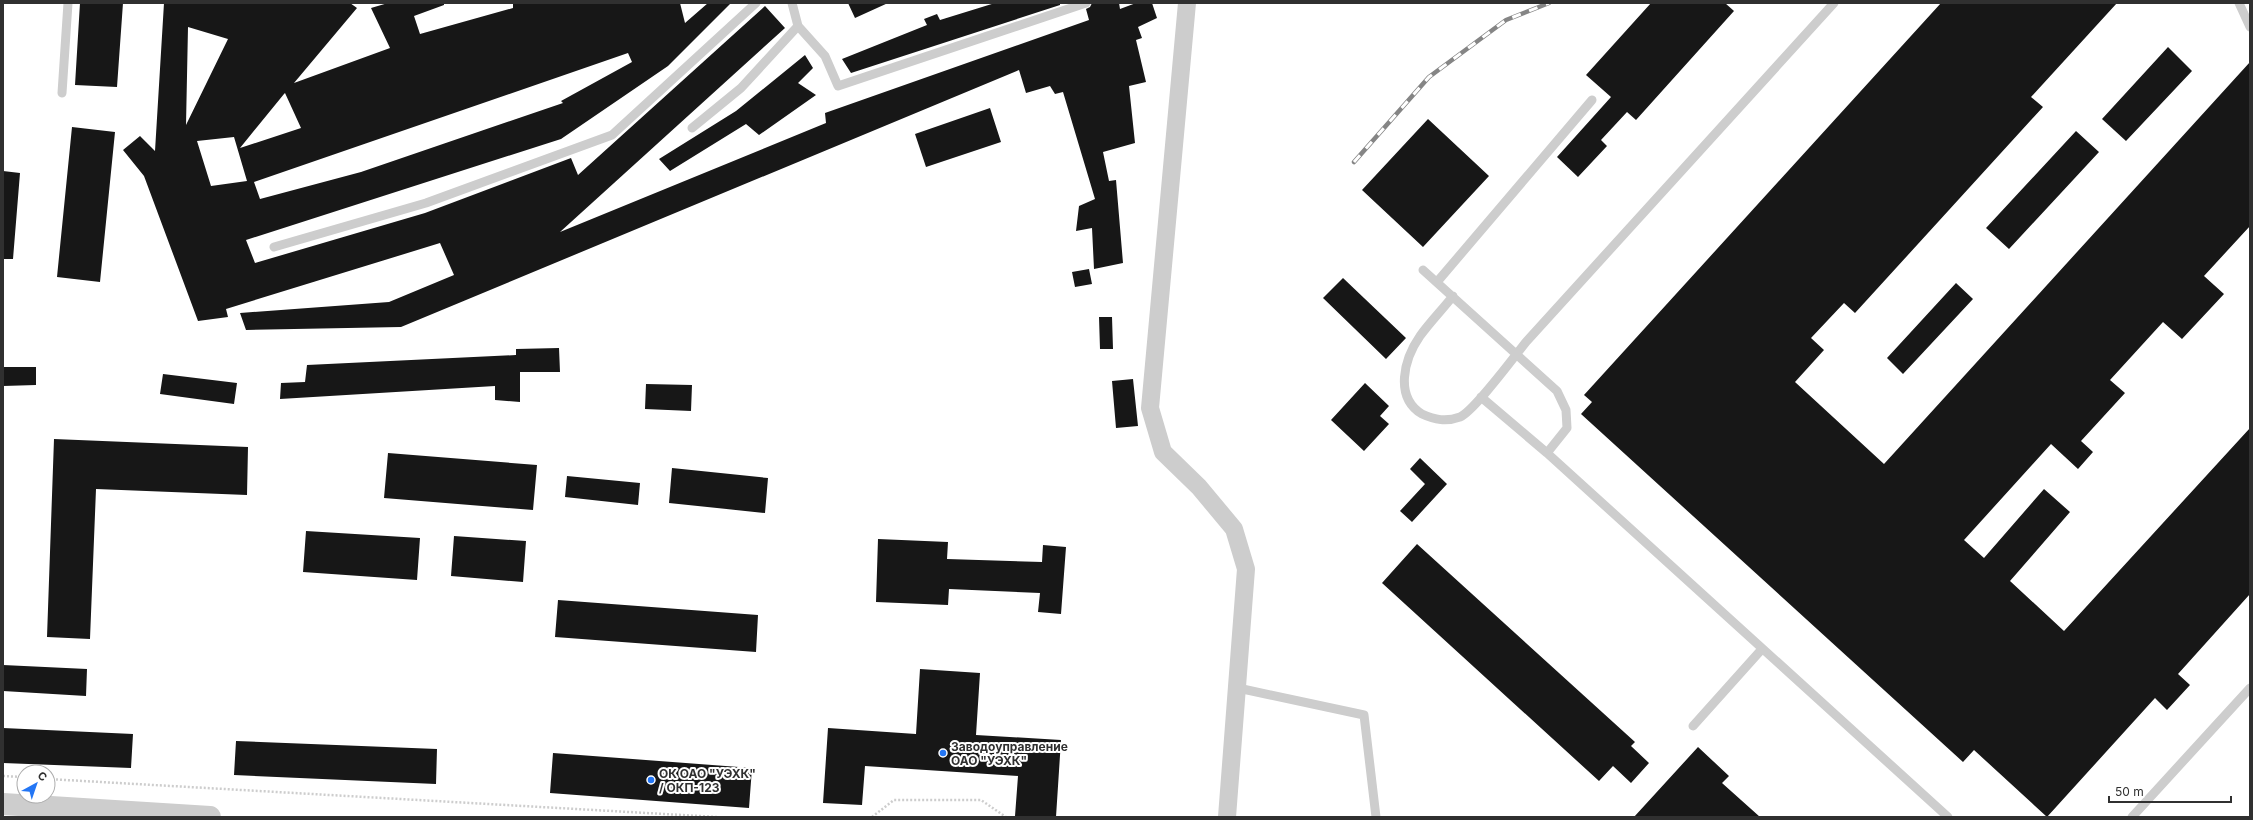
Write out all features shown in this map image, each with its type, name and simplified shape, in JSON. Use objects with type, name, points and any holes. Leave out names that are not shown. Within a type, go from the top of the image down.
[{"type":"street","points":[[1187,3],[1150,408],[1164,452],[1199,487],[1234,529],[1246,569],[1227,817]]},
{"type":"street","points":[[3,804],[210,817]]},
{"type":"lane","points":[[62,93],[68,3]]},
{"type":"lane","points":[[274,247],[426,203],[612,135],[756,3]]},
{"type":"lane","points":[[792,3],[798,26],[825,56],[838,86],[1086,3]]},
{"type":"lane","points":[[1453,296],[1419,337],[1412,351],[1403,386],[1406,398],[1416,410],[1433,420],[1445,420],[1461,416],[1481,397],[1516,354],[1834,3]]},
{"type":"lane","points":[[2239,3],[2250,27]]},
{"type":"lane","points":[[692,128],[741,88],[798,26]]},
{"type":"lane","points":[[1436,282],[1592,100]]},
{"type":"lane","points":[[1423,270],[1557,391],[1566,410],[1567,428],[1546,453]]},
{"type":"lane","points":[[1481,397],[1546,453],[1948,817]]},
{"type":"lane","points":[[1693,726],[1762,649]]},
{"type":"lane","points":[[1238,688],[1364,716],[1376,817]]},
{"type":"lane","points":[[2132,817],[2250,688]]},
{"type":"path","points":[[3,776],[16,777]]},
{"type":"path","points":[[56,779],[717,817]]},
{"type":"path","points":[[872,817],[894,800],[981,800],[1006,817]]},
{"type":"building","points":[[80,3],[123,3],[117,87],[75,85]]},
{"type":"building","points":[[164,3],[350,3],[357,8],[294,83],[390,48],[371,8],[388,3],[444,3],[444,5],[414,16],[420,34],[513,8],[513,3],[680,3],[685,23],[708,3],[731,3],[668,66],[561,139],[246,240],[255,263],[425,213],[571,158],[578,175],[765,6],[785,28],[560,232],[826,123],[825,113],[1089,20],[1086,9],[1090,7],[1092,3],[1119,3],[1120,9],[1136,3],[1152,3],[1157,18],[1138,27],[1142,38],[1136,40],[1146,82],[1129,86],[1135,143],[1103,152],[1109,181],[1116,180],[1123,263],[1094,269],[1092,228],[1076,231],[1079,206],[1095,199],[1063,92],[1055,94],[1050,86],[1026,93],[1019,70],[401,327],[246,330],[240,313],[389,302],[454,275],[440,243],[226,309],[228,317],[198,321],[144,176],[123,150],[140,136],[155,151]],"holes":[[[188,27],[228,39],[186,125]],[[628,53],[632,62],[561,101],[563,103],[361,172],[260,199],[254,182]],[[285,93],[301,128],[240,148]],[[234,137],[247,181],[211,186],[197,141]]]},
{"type":"building","points":[[848,3],[888,3],[855,18]]},
{"type":"building","points":[[995,3],[1060,3],[1060,5],[851,73],[842,59],[927,25],[924,19],[937,14],[940,20]]},
{"type":"building","points":[[1651,3],[1725,3],[1734,11],[1636,120],[1627,112],[1601,140],[1607,146],[1578,177],[1557,157],[1611,97],[1586,75]]},
{"type":"building","points":[[1941,3],[2117,3],[2031,97],[2043,107],[1855,313],[1844,303],[1811,338],[1824,350],[1795,382],[1884,464],[2250,62],[2250,226],[2204,276],[2224,294],[2182,339],[2163,322],[2110,380],[2125,393],[2081,441],[2093,452],[2078,469],[2051,444],[1964,540],[1984,558],[2044,489],[2070,512],[2010,581],[2064,631],[2250,428],[2250,594],[2178,674],[2190,685],[2167,710],[2155,698],[2047,817],[1974,750],[1963,762],[1581,414],[1592,402],[1584,395]]},
{"type":"building","points":[[2168,47],[2192,71],[2126,141],[2102,119]]},
{"type":"building","points":[[805,55],[813,68],[798,83],[816,95],[759,135],[746,124],[670,171],[659,159],[736,111]]},
{"type":"building","points":[[990,108],[1001,142],[926,167],[915,134]]},
{"type":"building","points":[[1428,119],[1489,176],[1423,247],[1362,190]]},
{"type":"building","points":[[72,127],[115,132],[100,282],[57,277]]},
{"type":"building","points":[[2076,131],[2099,152],[2009,249],[1986,228]]},
{"type":"building","points":[[3,171],[20,173],[13,259],[3,259]]},
{"type":"building","points":[[1089,269],[1092,284],[1075,287],[1072,272]]},
{"type":"building","points":[[1343,278],[1406,338],[1386,359],[1323,298]]},
{"type":"building","points":[[1956,283],[1973,299],[1903,374],[1887,358]]},
{"type":"building","points":[[1099,317],[1112,317],[1113,349],[1100,349]]},
{"type":"building","points":[[559,348],[560,372],[520,372],[520,402],[495,400],[495,386],[280,399],[281,383],[305,382],[307,365],[516,355],[516,349]]},
{"type":"building","points":[[3,367],[36,367],[36,385],[3,386]]},
{"type":"building","points":[[163,374],[237,383],[234,404],[160,394]]},
{"type":"building","points":[[1133,379],[1138,426],[1116,428],[1112,381]]},
{"type":"building","points":[[1365,383],[1389,406],[1380,416],[1389,424],[1364,451],[1331,420]]},
{"type":"building","points":[[646,384],[692,385],[691,411],[645,409]]},
{"type":"building","points":[[54,439],[248,447],[247,495],[96,489],[90,639],[47,637]]},
{"type":"building","points":[[388,453],[537,465],[533,510],[384,498]]},
{"type":"building","points":[[1420,458],[1447,484],[1412,522],[1400,511],[1425,484],[1410,469]]},
{"type":"building","points":[[672,468],[768,478],[765,513],[669,503]]},
{"type":"building","points":[[567,476],[640,483],[638,505],[565,497]]},
{"type":"building","points":[[306,531],[420,538],[417,580],[303,572]]},
{"type":"building","points":[[454,536],[526,541],[523,582],[451,576]]},
{"type":"building","points":[[878,539],[948,542],[947,559],[1042,562],[1043,545],[1066,547],[1061,614],[1038,612],[1040,593],[949,589],[948,605],[876,602]]},
{"type":"building","points":[[1417,544],[1635,742],[1631,746],[1649,763],[1631,783],[1613,766],[1599,781],[1382,583]]},
{"type":"building","points":[[558,600],[758,615],[756,652],[555,637]]},
{"type":"building","points":[[3,665],[87,669],[86,696],[3,691]]},
{"type":"building","name":"Заводоуправление ОАО \"УЭХК\"","points":[[920,669],[980,673],[976,735],[1061,740],[1056,817],[1015,816],[1018,776],[865,766],[862,805],[823,803],[828,728],[916,734]]},
{"type":"building","points":[[3,728],[133,734],[131,768],[3,763]]},
{"type":"building","points":[[236,741],[437,749],[436,784],[234,775]]},
{"type":"building","points":[[1698,747],[1729,776],[1722,783],[1760,817],[1634,817]]},
{"type":"building","name":"ОК ОАО \"УЭХК\" / ОКП-123","points":[[553,753],[752,768],[749,808],[550,793]]},
{"type":"railway","points":[[1354,162],[1429,77],[1506,20],[1549,3]]},
{"type":"place","name":"Заводоуправление ОАО \"УЭХК\"","points":[[943,753]]},
{"type":"place","name":"ОК ОАО \"УЭХК\" / ОКП-123","points":[[651,780]]}]
